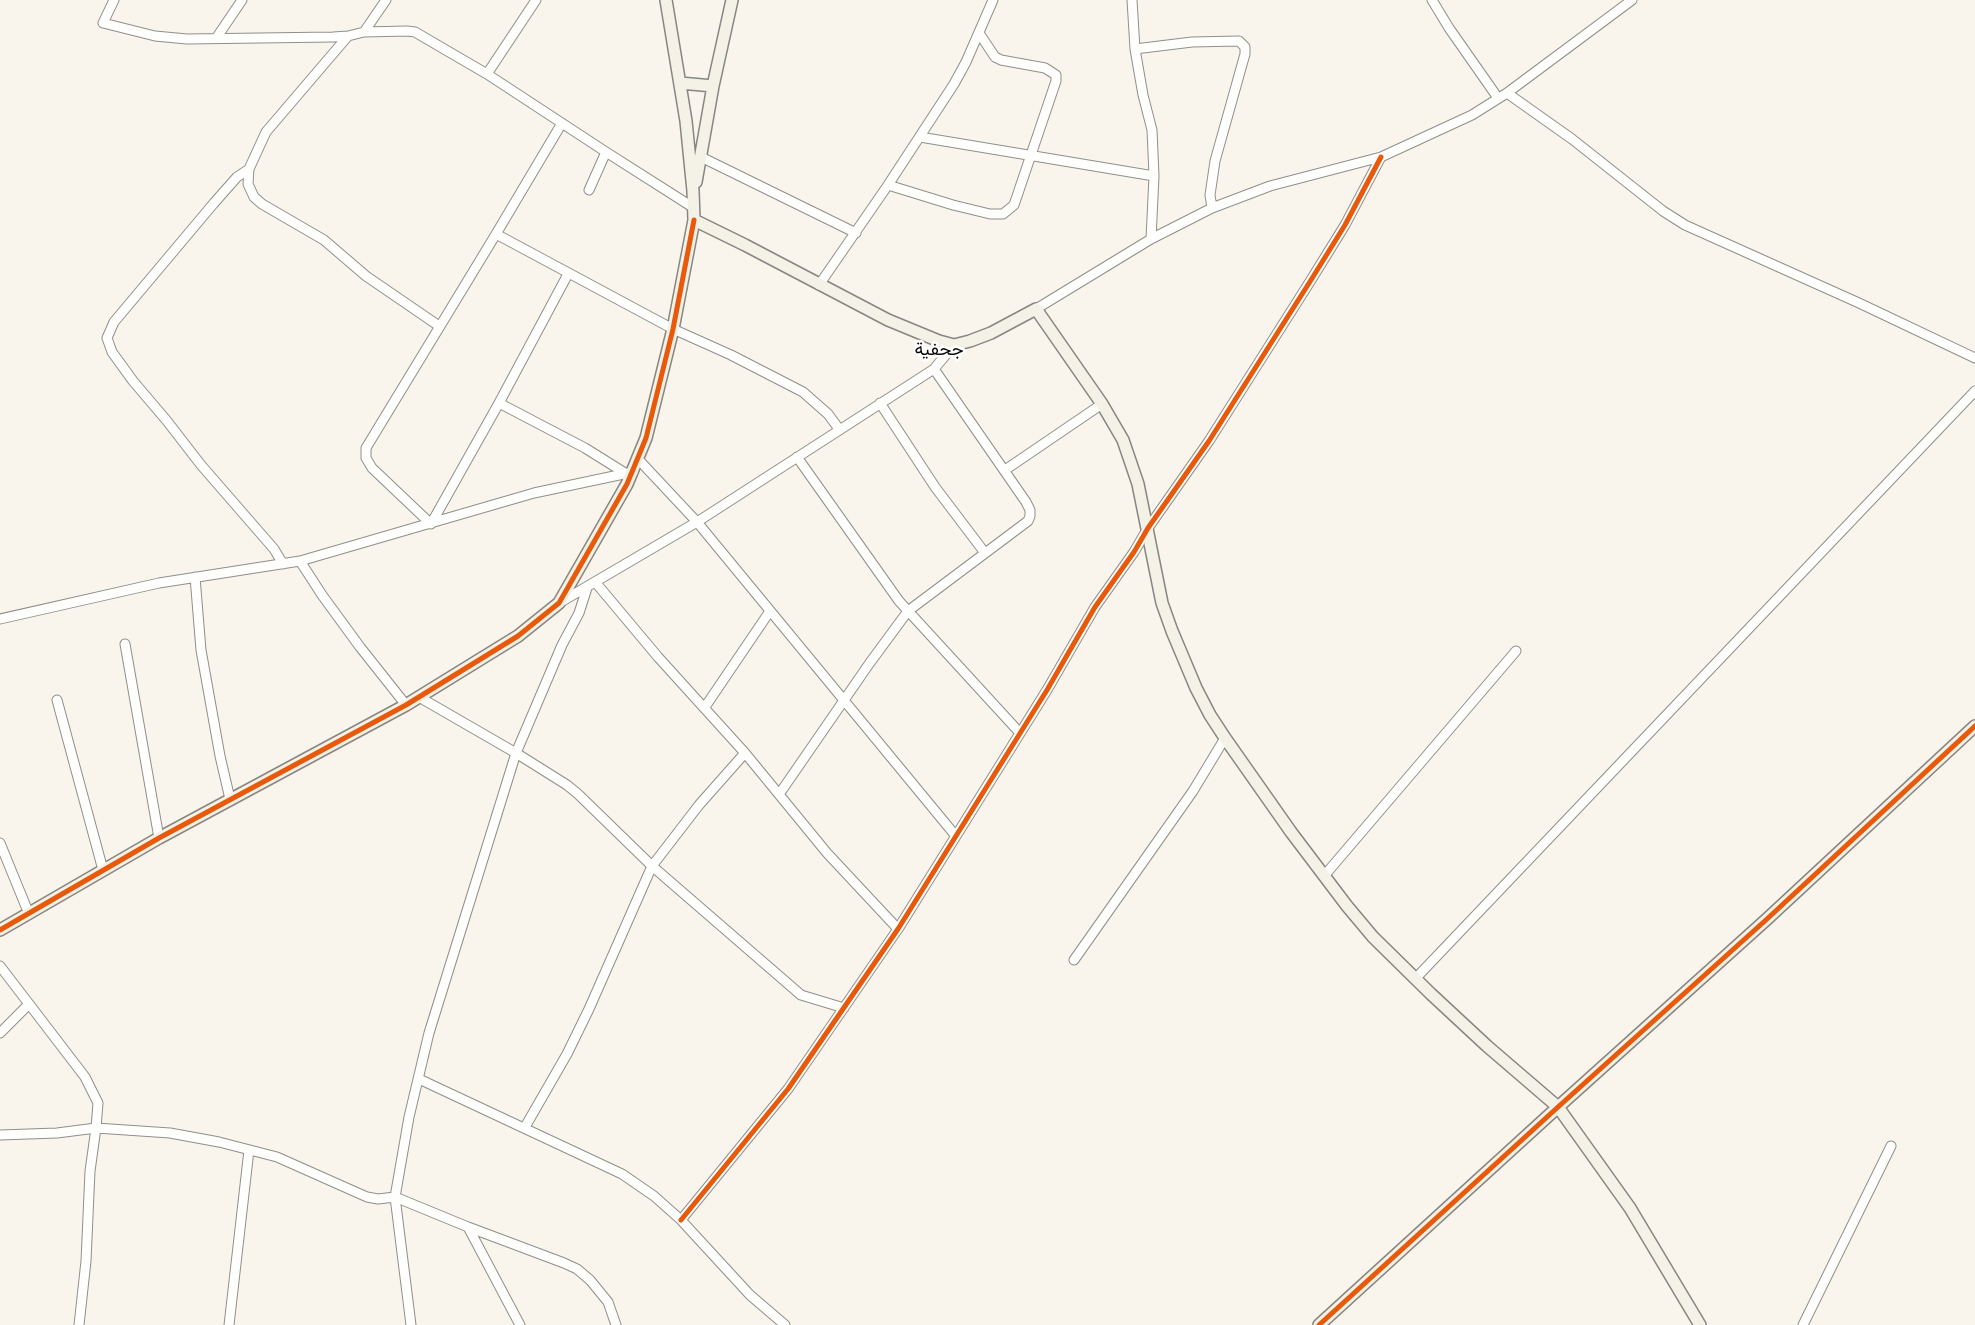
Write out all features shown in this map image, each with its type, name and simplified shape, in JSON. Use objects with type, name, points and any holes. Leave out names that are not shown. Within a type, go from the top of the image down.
[{"type":"street","points":[[114,0],[103,20],[104,24],[155,36],[187,39],[348,36],[364,32],[407,30],[415,32],[487,74],[694,208]]},
{"type":"street","points":[[217,38],[242,0]]},
{"type":"street","points":[[364,32],[386,0]]},
{"type":"street","points":[[487,74],[536,0]]},
{"type":"street","points":[[559,603],[589,554],[629,472],[638,460],[646,438],[673,329],[694,220],[694,191],[680,83],[666,0]]},
{"type":"street","points":[[694,191],[713,86],[732,0]]},
{"type":"street","points":[[819,285],[920,137],[966,62],[993,0]]},
{"type":"street","points":[[1132,0],[1135,49],[1143,95],[1152,130],[1154,176],[1150,238]]},
{"type":"street","points":[[1432,0],[1449,28],[1498,98]]},
{"type":"street","points":[[694,220],[819,285],[924,336],[954,345],[991,333],[1036,309],[1150,238],[1212,208],[1270,186],[1381,157],[1472,115],[1507,93],[1632,0]]},
{"type":"street","points":[[888,185],[990,214],[1003,214],[1014,205],[1056,82],[1056,75],[1045,68],[1001,60],[995,57],[979,32]]},
{"type":"street","points":[[348,36],[266,132],[249,169],[248,184],[254,197],[262,204],[324,240],[366,276],[439,326]]},
{"type":"street","points":[[1135,49],[1192,42],[1238,42],[1245,47],[1245,54],[1216,161],[1210,195],[1212,208]]},
{"type":"street","points":[[680,83],[713,86]]},
{"type":"street","points":[[1507,93],[1572,139],[1664,211],[1685,225],[1859,303],[1975,358]]},
{"type":"street","points":[[431,524],[372,468],[365,453],[370,440],[562,122]]},
{"type":"street","points":[[920,137],[1154,176]]},
{"type":"street","points":[[589,190],[606,152]]},
{"type":"street","points":[[701,157],[856,233]]},
{"type":"street","points":[[680,1220],[788,1089],[898,929],[1095,608],[1209,441],[1307,288],[1345,225],[1381,157]]},
{"type":"street","points":[[249,169],[237,177],[214,203],[114,322],[107,338],[112,352],[133,381],[201,465],[274,549],[283,564]]},
{"type":"street","points":[[496,234],[673,329],[731,355],[803,392],[828,414],[839,430]]},
{"type":"street","points":[[431,524],[568,274]]},
{"type":"street","points":[[1036,309],[1102,404],[1124,440],[1148,528],[1162,603],[1196,688],[1225,738],[1291,832],[1373,937],[1487,1046],[1558,1106],[1630,1208],[1700,1325]]},
{"type":"street","points":[[0,930],[159,838],[406,705],[518,636],[559,603],[697,522],[934,369],[954,345]]},
{"type":"street","points":[[780,793],[908,611],[1028,521],[1030,516],[1030,510],[1026,502],[934,369]]},
{"type":"street","points":[[1415,979],[1975,391]]},
{"type":"street","points":[[499,403],[629,472]]},
{"type":"street","points":[[880,403],[935,487],[984,554]]},
{"type":"street","points":[[1005,470],[1102,404]]},
{"type":"street","points":[[798,458],[886,583],[908,611],[928,630],[1020,732]]},
{"type":"street","points":[[638,460],[697,522],[955,835]]},
{"type":"street","points":[[0,618],[129,589],[300,561],[534,493],[629,472]]},
{"type":"street","points":[[300,561],[322,596],[406,705]]},
{"type":"street","points":[[195,577],[203,660],[220,756],[230,799]]},
{"type":"street","points":[[596,583],[658,657],[705,707],[780,793],[827,853],[898,929]]},
{"type":"street","points":[[411,1325],[395,1197],[409,1117],[429,1033],[516,753],[562,645],[579,613],[587,588]]},
{"type":"street","points":[[705,707],[770,611]]},
{"type":"street","points":[[124,644],[159,838]]},
{"type":"street","points":[[1324,876],[1516,651]]},
{"type":"street","points":[[419,697],[516,753],[578,794],[652,866],[800,995],[844,1008]]},
{"type":"street","points":[[57,700],[103,870]]},
{"type":"street","points":[[1319,1325],[1558,1106],[1767,919],[1975,726]]},
{"type":"street","points":[[1074,960],[1193,791],[1225,738]]},
{"type":"street","points":[[525,1128],[589,1009],[652,866],[699,805],[745,753]]},
{"type":"street","points":[[0,843],[29,914]]},
{"type":"street","points":[[0,966],[85,1077],[98,1103],[90,1171],[86,1261],[79,1325]]},
{"type":"street","points":[[0,1033],[28,1004]]},
{"type":"street","points":[[419,1078],[622,1174],[654,1196],[680,1220],[750,1295],[785,1325]]},
{"type":"street","points":[[0,1135],[57,1133],[96,1128],[170,1132],[278,1158],[367,1197],[378,1199],[395,1197],[577,1269],[590,1280],[608,1302],[616,1325]]},
{"type":"street","points":[[1804,1325],[1891,1146]]},
{"type":"street","points":[[229,1325],[249,1150]]},
{"type":"street","points":[[468,1227],[520,1325]]},
{"type":"cycle path","points":[[681,1220],[788,1089],[898,929],[1047,690],[1095,607],[1209,441],[1311,280],[1345,225],[1381,157]]},
{"type":"cycle path","points":[[0,930],[159,838],[406,705],[518,636],[559,603],[627,484],[646,438],[673,329],[694,220]]},
{"type":"cycle path","points":[[1319,1325],[1767,919],[1975,726]]},
{"type":"district","name":"جحفية","points":[[939,350]]}]
